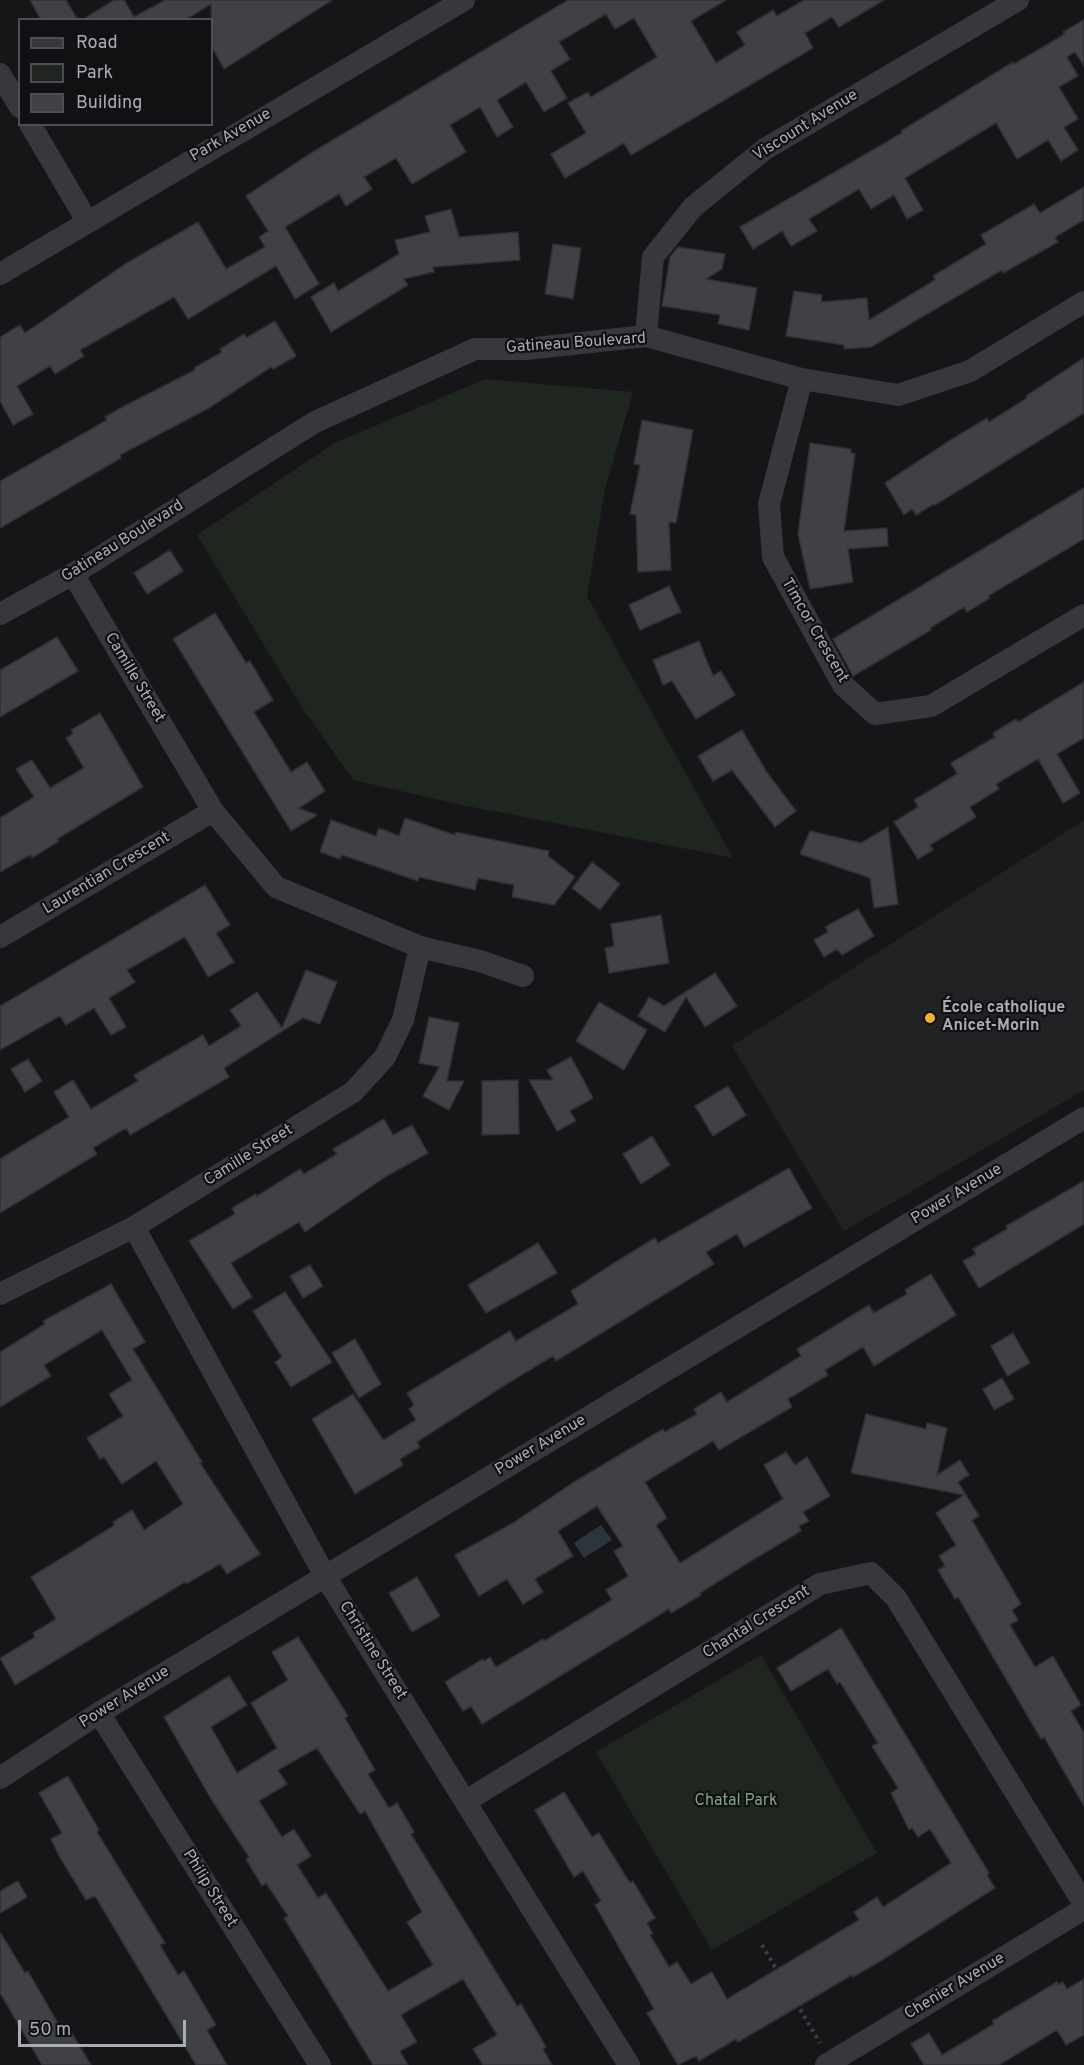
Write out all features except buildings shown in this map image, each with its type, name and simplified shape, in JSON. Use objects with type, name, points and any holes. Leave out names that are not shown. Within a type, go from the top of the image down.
[{"type":"street","name":"Park Avenue","points":[[0,274],[87,220],[464,0]]},
{"type":"street","name":"Viscount Avenue","points":[[646,336],[653,257],[693,207],[765,149],[1018,0]]},
{"type":"street","points":[[0,74],[18,104]]},
{"type":"street","points":[[31,126],[87,220]]},
{"type":"street","name":"Gatineau Boulevard","points":[[0,614],[73,574],[315,422],[475,349],[526,350],[646,336],[802,379],[898,395],[970,371],[1084,302]]},
{"type":"street","name":"Timcor Crescent","points":[[802,379],[769,504],[773,557],[843,685],[875,714],[931,706],[1084,615]]},
{"type":"street","name":"Camille Street","points":[[73,574],[213,811],[276,887],[420,947],[480,961],[523,975]]},
{"type":"street","name":"Laurentian Crescent","points":[[0,937],[213,811]]},
{"type":"street","name":"Camille Street","points":[[0,1294],[134,1227],[353,1092],[385,1056],[403,1020],[420,947]]},
{"type":"street","name":"Power Avenue","points":[[0,1778],[99,1713],[1084,1118]]},
{"type":"street","name":"Christine Street","points":[[134,1227],[325,1576],[629,2065]]},
{"type":"street","name":"Chantal Crescent","points":[[466,1802],[820,1584],[871,1573],[896,1598],[1084,1904]]},
{"type":"street","name":"Philip Street","points":[[99,1713],[320,2065]]},
{"type":"street","name":"Chenier Avenue","points":[[830,2064],[1084,1909]]},
{"type":"path","points":[[762,1945],[830,2064]]},
{"type":"shaded area","name":"École catholique Anicet-Morin","points":[[1084,820],[1084,1090],[844,1231],[732,1046]]},
{"type":"shaded area","points":[[601,1525],[612,1540],[584,1558],[574,1543]]},
{"type":"green space","points":[[485,379],[633,392],[605,489],[587,596],[733,858],[457,804],[353,780],[301,706],[197,535],[335,443]]},
{"type":"green space","name":"Chatal Park","points":[[761,1655],[877,1853],[712,1950],[596,1752]]},
{"type":"place","name":"École catholique Anicet-Morin","points":[[930,1018]]}]
